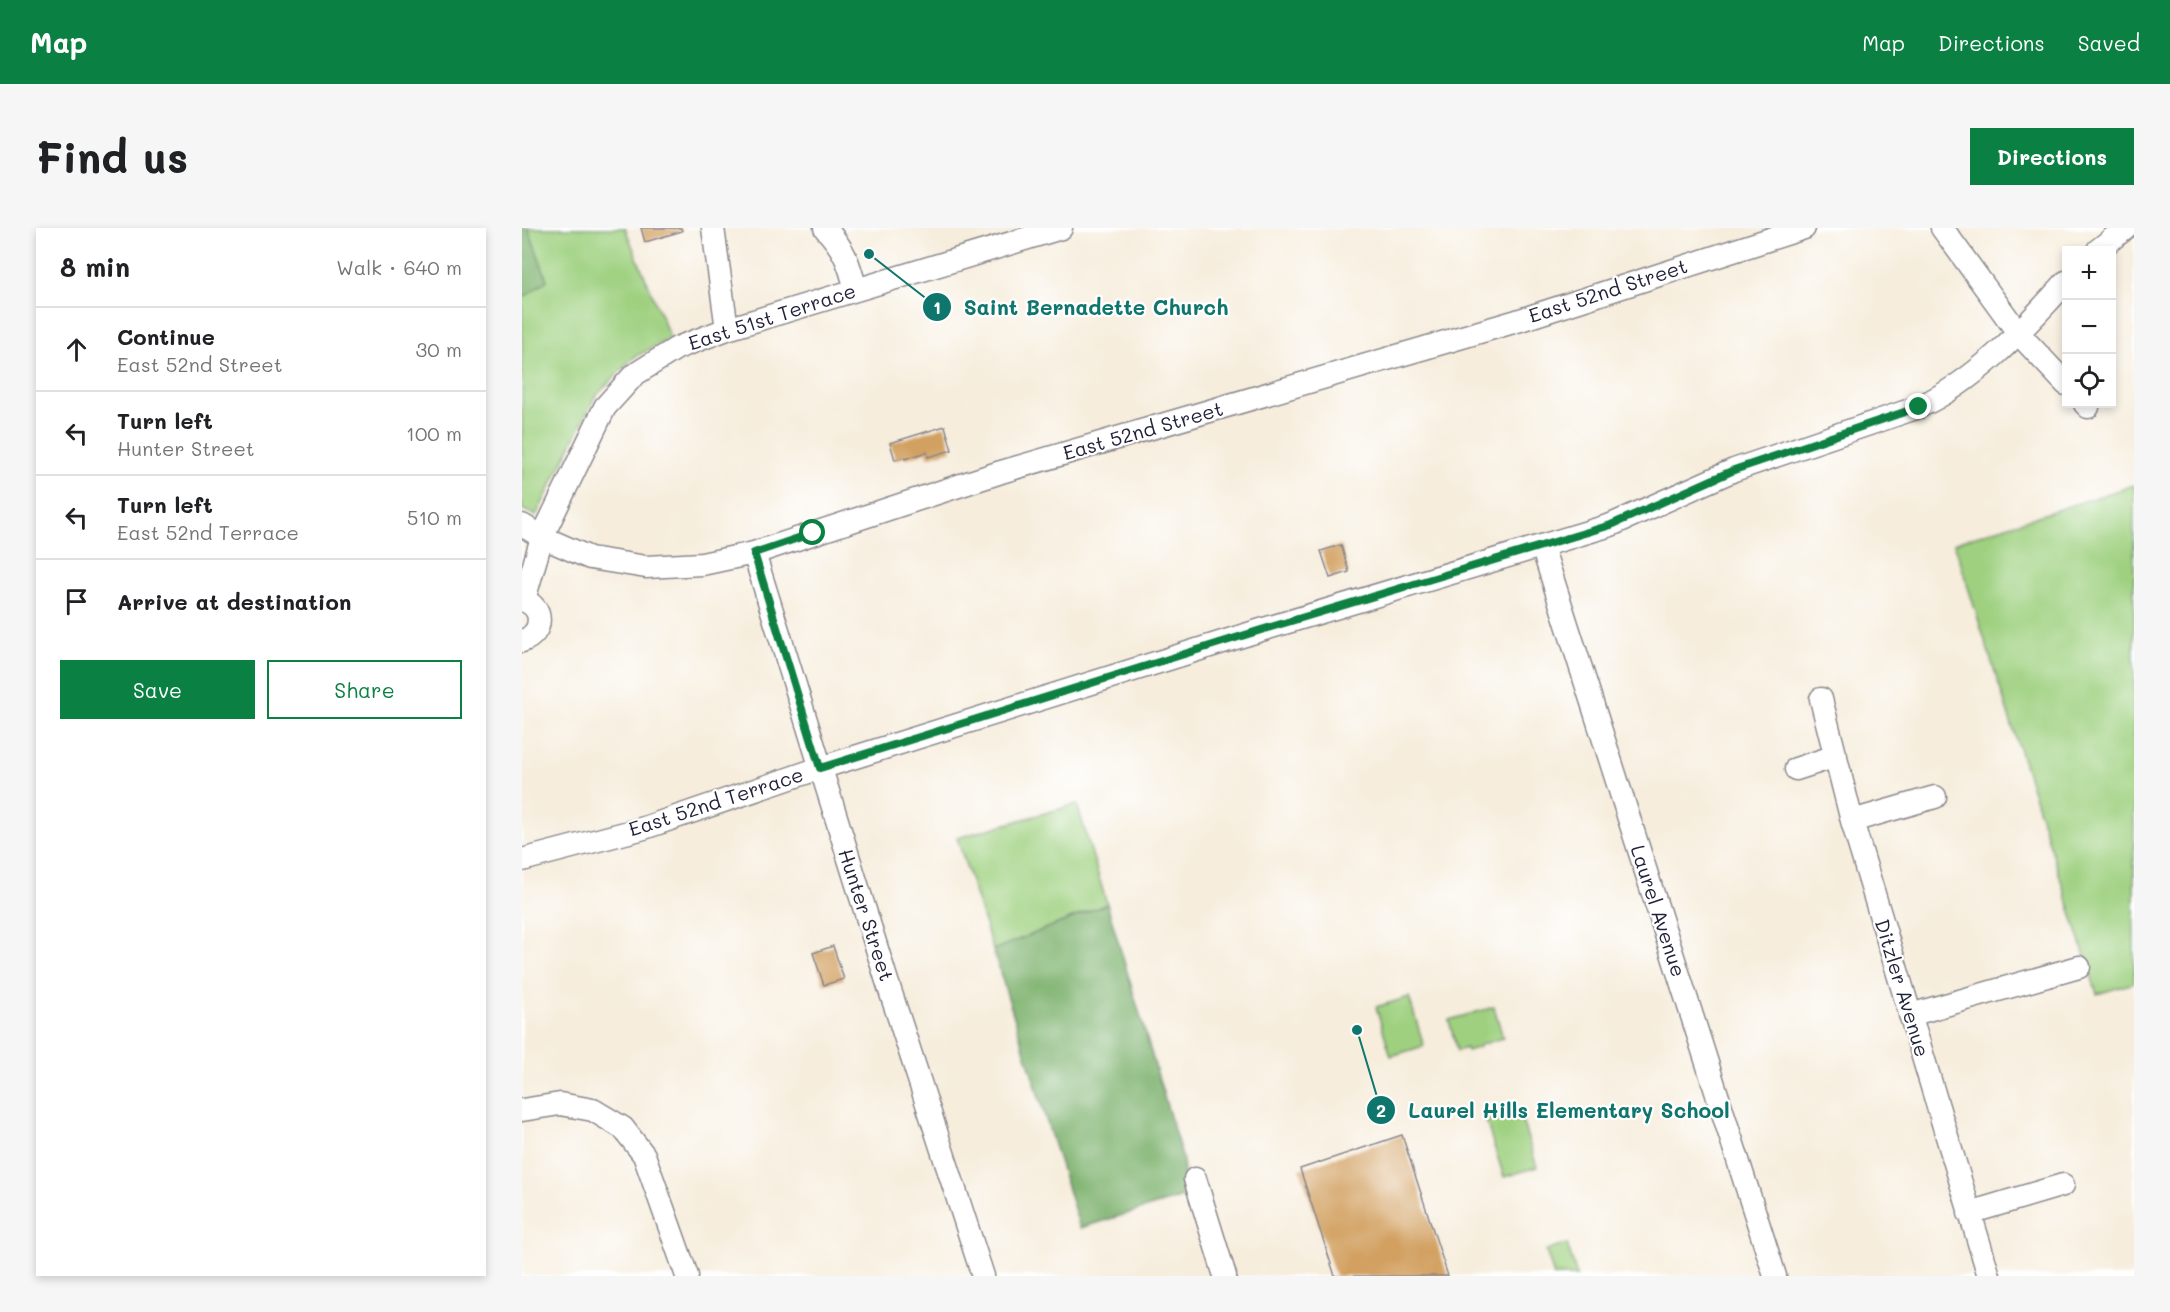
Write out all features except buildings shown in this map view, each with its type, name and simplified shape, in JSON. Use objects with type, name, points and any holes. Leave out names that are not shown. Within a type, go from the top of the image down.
[{"type":"street","points":[[714,228],[727,329]]},
{"type":"street","points":[[825,228],[848,258],[856,290]]},
{"type":"street","name":"East 52nd Street","points":[[522,525],[542,537],[590,558],[646,567],[702,564],[754,553],[1001,472],[1517,321],[1804,228]]},
{"type":"street","points":[[1942,228],[2019,334],[2062,379]]},
{"type":"street","points":[[2103,246],[2126,228]]},
{"type":"street","name":"East 51st Terrace","points":[[542,537],[605,407],[634,375],[676,348],[727,329],[856,290],[993,238],[1050,230]]},
{"type":"street","name":"East 52nd Terrace","points":[[522,860],[644,828],[820,768],[1250,633],[1611,525],[1734,470],[1919,407],[1959,385],[2019,334],[2062,287]]},
{"type":"street","points":[[522,641],[535,634],[539,626],[540,618],[532,603],[523,600],[542,537]]},
{"type":"street","name":"Laurel Avenue","points":[[1542,546],[1775,1276]]},
{"type":"street","name":"Hunter Street","points":[[754,553],[886,978],[983,1276]]},
{"type":"street","name":"Ditzler Avenue","points":[[1821,699],[1852,821],[1989,1276]]},
{"type":"street","points":[[1796,769],[1836,756]]},
{"type":"street","points":[[1852,821],[1935,797]]},
{"type":"street","points":[[1910,1015],[2079,967]]},
{"type":"street","points":[[522,1110],[560,1104],[579,1107],[593,1110],[623,1128],[644,1155],[687,1276]]},
{"type":"street","points":[[1195,1179],[1225,1276]]},
{"type":"street","points":[[1969,1213],[2063,1185]]},
{"type":"green space","points":[[522,228],[528,228],[547,280],[522,299]]},
{"type":"green space","points":[[528,228],[625,228],[670,338],[633,358],[595,397],[536,516],[522,509],[522,299],[547,280]]},
{"type":"green space","points":[[2134,485],[2134,983],[2097,994],[1954,543]]},
{"type":"green space","points":[[1077,804],[1107,904],[993,950],[957,838]]},
{"type":"green space","points":[[1107,904],[1183,1160],[1186,1196],[1080,1228],[993,950]]},
{"type":"green space","points":[[1409,997],[1424,1046],[1391,1056],[1376,1007]]},
{"type":"green space","points":[[1494,1007],[1503,1038],[1467,1051],[1466,1048],[1457,1051],[1449,1020]]},
{"type":"green space","points":[[1519,1111],[1537,1167],[1504,1177],[1486,1121]]},
{"type":"green space","points":[[1567,1244],[1577,1276],[1554,1276],[1546,1251]]},
{"type":"place","name":"Saint Bernadette Church","points":[[869,254]]},
{"type":"place","name":"Laurel Hills Elementary School","points":[[1357,1030]]},
{"type":"route","points":[[813,533],[754,553],[820,768],[1261,630],[1611,525],[1734,470],[1919,407]]}]
